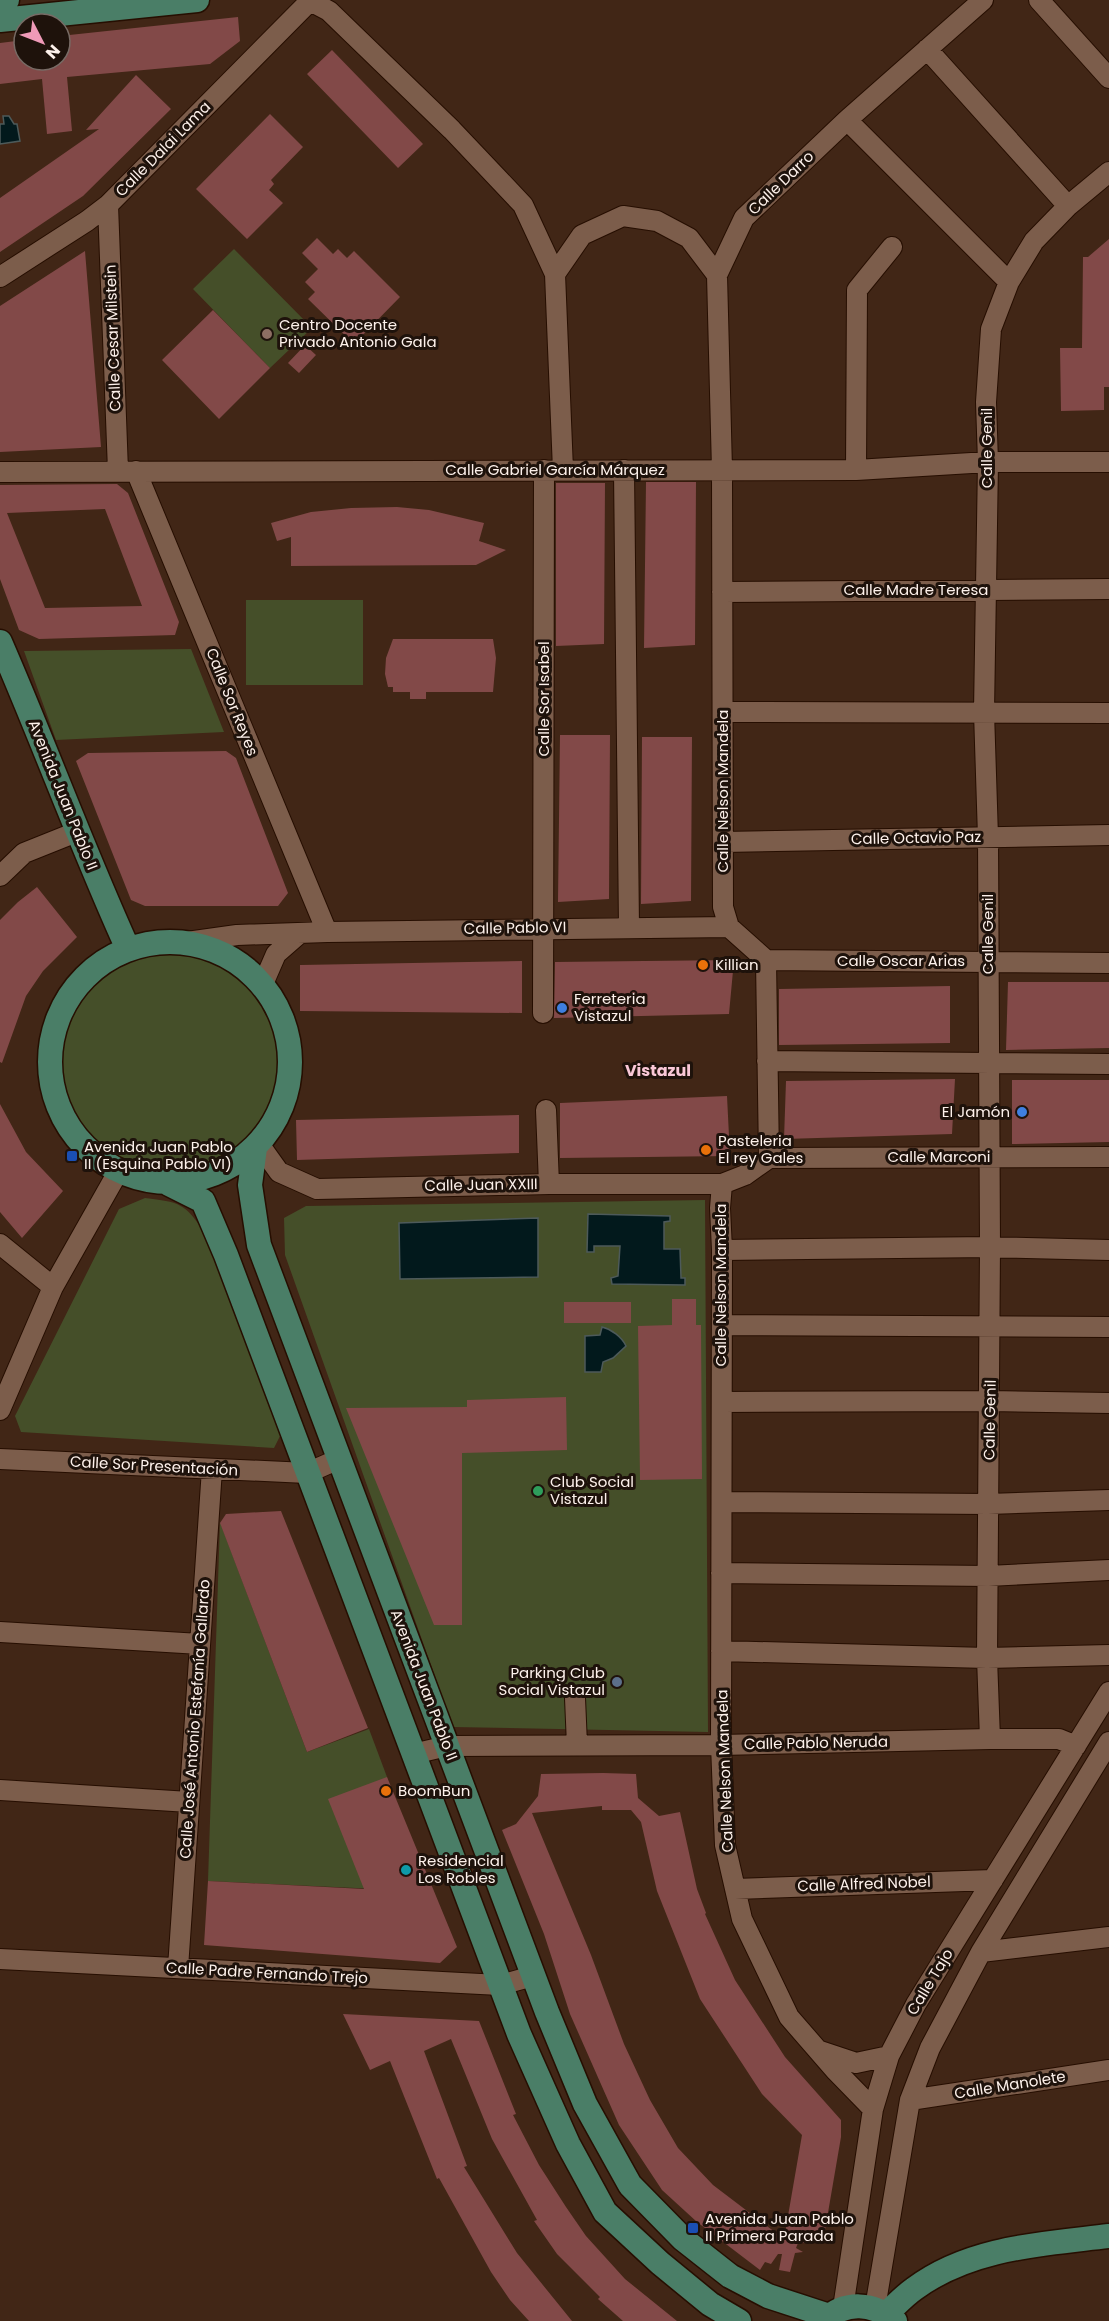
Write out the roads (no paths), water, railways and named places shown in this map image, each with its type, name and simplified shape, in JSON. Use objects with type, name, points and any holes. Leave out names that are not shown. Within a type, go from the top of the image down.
[{"type":"main road","points":[[0,1],[7,0]]},
{"type":"main road","points":[[0,20],[197,0]]},
{"type":"main road","name":"Avenida Juan Pablo II","points":[[0,642],[100,887],[128,949]]},
{"type":"main road","points":[[157,942],[187,942],[215,950],[241,964],[263,984],[281,1014],[290,1056],[289,1082],[278,1115],[257,1146],[229,1167],[200,1179],[169,1184],[143,1180],[118,1172],[85,1149],[61,1116],[50,1077],[51,1037],[66,999],[93,969],[128,949],[157,942]]},
{"type":"main road","name":"Avenida Juan Pablo II","points":[[257,1146],[250,1185],[259,1245],[533,1976],[585,2104],[630,2185],[683,2239],[730,2276],[768,2296],[832,2315],[859,2305],[885,2314]]},
{"type":"main road","points":[[169,1184],[202,1201],[226,1255],[500,1985],[568,2144],[605,2212],[660,2263],[710,2304],[739,2321]]},
{"type":"main road","points":[[885,2314],[914,2288],[960,2263],[1016,2247],[1109,2236]]},
{"type":"street","points":[[310,0],[329,11],[452,130],[523,206],[555,274]]},
{"type":"street","name":"Calle Dalai Lama","points":[[0,277],[108,205],[310,0]]},
{"type":"street","name":"Calle Darro","points":[[722,470],[717,275],[744,219],[847,120],[983,0]]},
{"type":"street","points":[[1039,0],[1109,78]]},
{"type":"street","points":[[927,49],[1068,206]]},
{"type":"street","points":[[847,120],[1009,282]]},
{"type":"street","name":"Calle Genil","points":[[990,1739],[987,1658],[990,1401],[988,837],[984,712],[988,462],[986,402],[991,329],[1009,282],[1034,241],[1068,206],[1109,172]]},
{"type":"street","name":"Calle Cesar Milstein","points":[[108,205],[127,471]]},
{"type":"street","points":[[555,274],[582,235],[623,216],[657,221],[689,237],[717,275]]},
{"type":"street","points":[[856,470],[857,290],[892,247]]},
{"type":"street","name":"Calle Sor Isabel","points":[[543,1013],[554,470],[555,274]]},
{"type":"street","name":"Calle Gabriel García Márquez","points":[[0,472],[856,470],[988,462],[1109,462]]},
{"type":"street","points":[[624,470],[629,927]]},
{"type":"street","name":"Calle Nelson Mandela","points":[[722,470],[723,907],[729,927]]},
{"type":"street","name":"Calle Sor Reyes","points":[[127,471],[327,932]]},
{"type":"street","name":"Calle Madre Teresa","points":[[722,591],[1109,589]]},
{"type":"street","points":[[723,712],[1109,713]]},
{"type":"street","points":[[0,876],[24,853],[79,831]]},
{"type":"street","name":"Calle Octavio Paz","points":[[723,842],[1109,835]]},
{"type":"street","points":[[729,927],[766,960],[769,1158]]},
{"type":"street","name":"Calle Pablo VI","points":[[187,942],[237,935],[327,932],[729,927]]},
{"type":"street","points":[[263,984],[276,954],[300,933]]},
{"type":"street","name":"Calle Oscar Arias","points":[[766,960],[1109,963]]},
{"type":"street","points":[[767,1062],[1109,1064]]},
{"type":"street","points":[[546,1110],[549,1184]]},
{"type":"street","name":"Calle Juan XXIII","points":[[257,1146],[279,1172],[317,1189],[549,1184],[722,1184]]},
{"type":"street","name":"Calle Marconi","points":[[769,1158],[1109,1156]]},
{"type":"street","name":"Calle Nelson Mandela","points":[[769,1158],[745,1175],[722,1184],[720,1208],[722,1250],[721,1745],[725,1845],[742,1919],[789,2017],[873,2109]]},
{"type":"street","points":[[0,1410],[53,1287],[118,1172]]},
{"type":"street","points":[[0,1244],[53,1287]]},
{"type":"street","points":[[722,1250],[990,1247],[1109,1250]]},
{"type":"street","points":[[722,1325],[1109,1327]]},
{"type":"street","points":[[722,1402],[1109,1403]]},
{"type":"street","points":[[307,1473],[339,1459]]},
{"type":"street","name":"Calle Sor Presentación","points":[[0,1460],[307,1473]]},
{"type":"street","name":"Calle José Antonio Estefanía Gallardo","points":[[178,1968],[212,1469]]},
{"type":"street","points":[[722,1502],[988,1504],[1109,1500]]},
{"type":"street","points":[[721,1574],[988,1576],[1109,1570]]},
{"type":"street","points":[[0,1632],[200,1644]]},
{"type":"street","points":[[721,1651],[987,1658],[1109,1655]]},
{"type":"street","name":"Calle Tajo","points":[[832,2315],[873,2109],[889,2056],[916,2004],[1109,1692]]},
{"type":"street","points":[[575,1698],[577,1746]]},
{"type":"street","name":"Calle Pablo Neruda","points":[[413,1754],[447,1746],[721,1745],[990,1739],[1059,1739],[1076,1746]]},
{"type":"street","name":"Calle Tajo","points":[[885,2314],[910,2100],[930,2048],[981,1952],[1109,1742]]},
{"type":"street","points":[[0,1790],[189,1802]]},
{"type":"street","name":"Calle Alfred Nobel","points":[[735,1888],[993,1880]]},
{"type":"street","points":[[981,1952],[1109,1937]]},
{"type":"street","name":"Calle Padre Fernando Trejo","points":[[0,1959],[500,1985],[533,1976]]},
{"type":"street","name":"Calle Nelson Mandela","points":[[818,2050],[856,2063],[889,2056]]},
{"type":"street","name":"Calle Manolete","points":[[910,2100],[1109,2070]]},
{"type":"water","points":[[3,116],[9,116],[14,124],[17,124],[20,141],[0,144],[0,124],[4,124]]},
{"type":"water","points":[[588,1214],[670,1216],[670,1221],[664,1222],[664,1249],[680,1249],[681,1278],[685,1278],[685,1285],[612,1284],[611,1278],[618,1276],[620,1246],[594,1246],[594,1252],[587,1252]]},
{"type":"water","points":[[538,1218],[538,1277],[400,1279],[399,1223]]},
{"type":"water","points":[[602,1327],[616,1334],[626,1346],[613,1358],[603,1362],[601,1372],[585,1372],[585,1336],[600,1335]]},
{"type":"place","name":"Centro Docente Privado Antonio Gala","points":[[267,334]]},
{"type":"place","name":"Killian","points":[[703,965]]},
{"type":"place","name":"Ferreteria Vistazul","points":[[562,1008]]},
{"type":"place","name":"El Jamón","points":[[1022,1112]]},
{"type":"place","name":"Pasteleria El rey Gales","points":[[706,1150]]},
{"type":"place","name":"Avenida Juan Pablo II (Esquina Pablo VI)","points":[[72,1156]]},
{"type":"place","name":"Club Social Vistazul","points":[[538,1491]]},
{"type":"place","name":"Parking Club Social Vistazul","points":[[617,1682]]},
{"type":"place","name":"BoomBun","points":[[386,1791]]},
{"type":"place","name":"Residencial Los Robles","points":[[406,1870]]},
{"type":"place","name":"Avenida Juan Pablo II Primera Parada","points":[[693,2228]]},
{"type":"district","name":"Vistazul","points":[[658,1070]]}]
